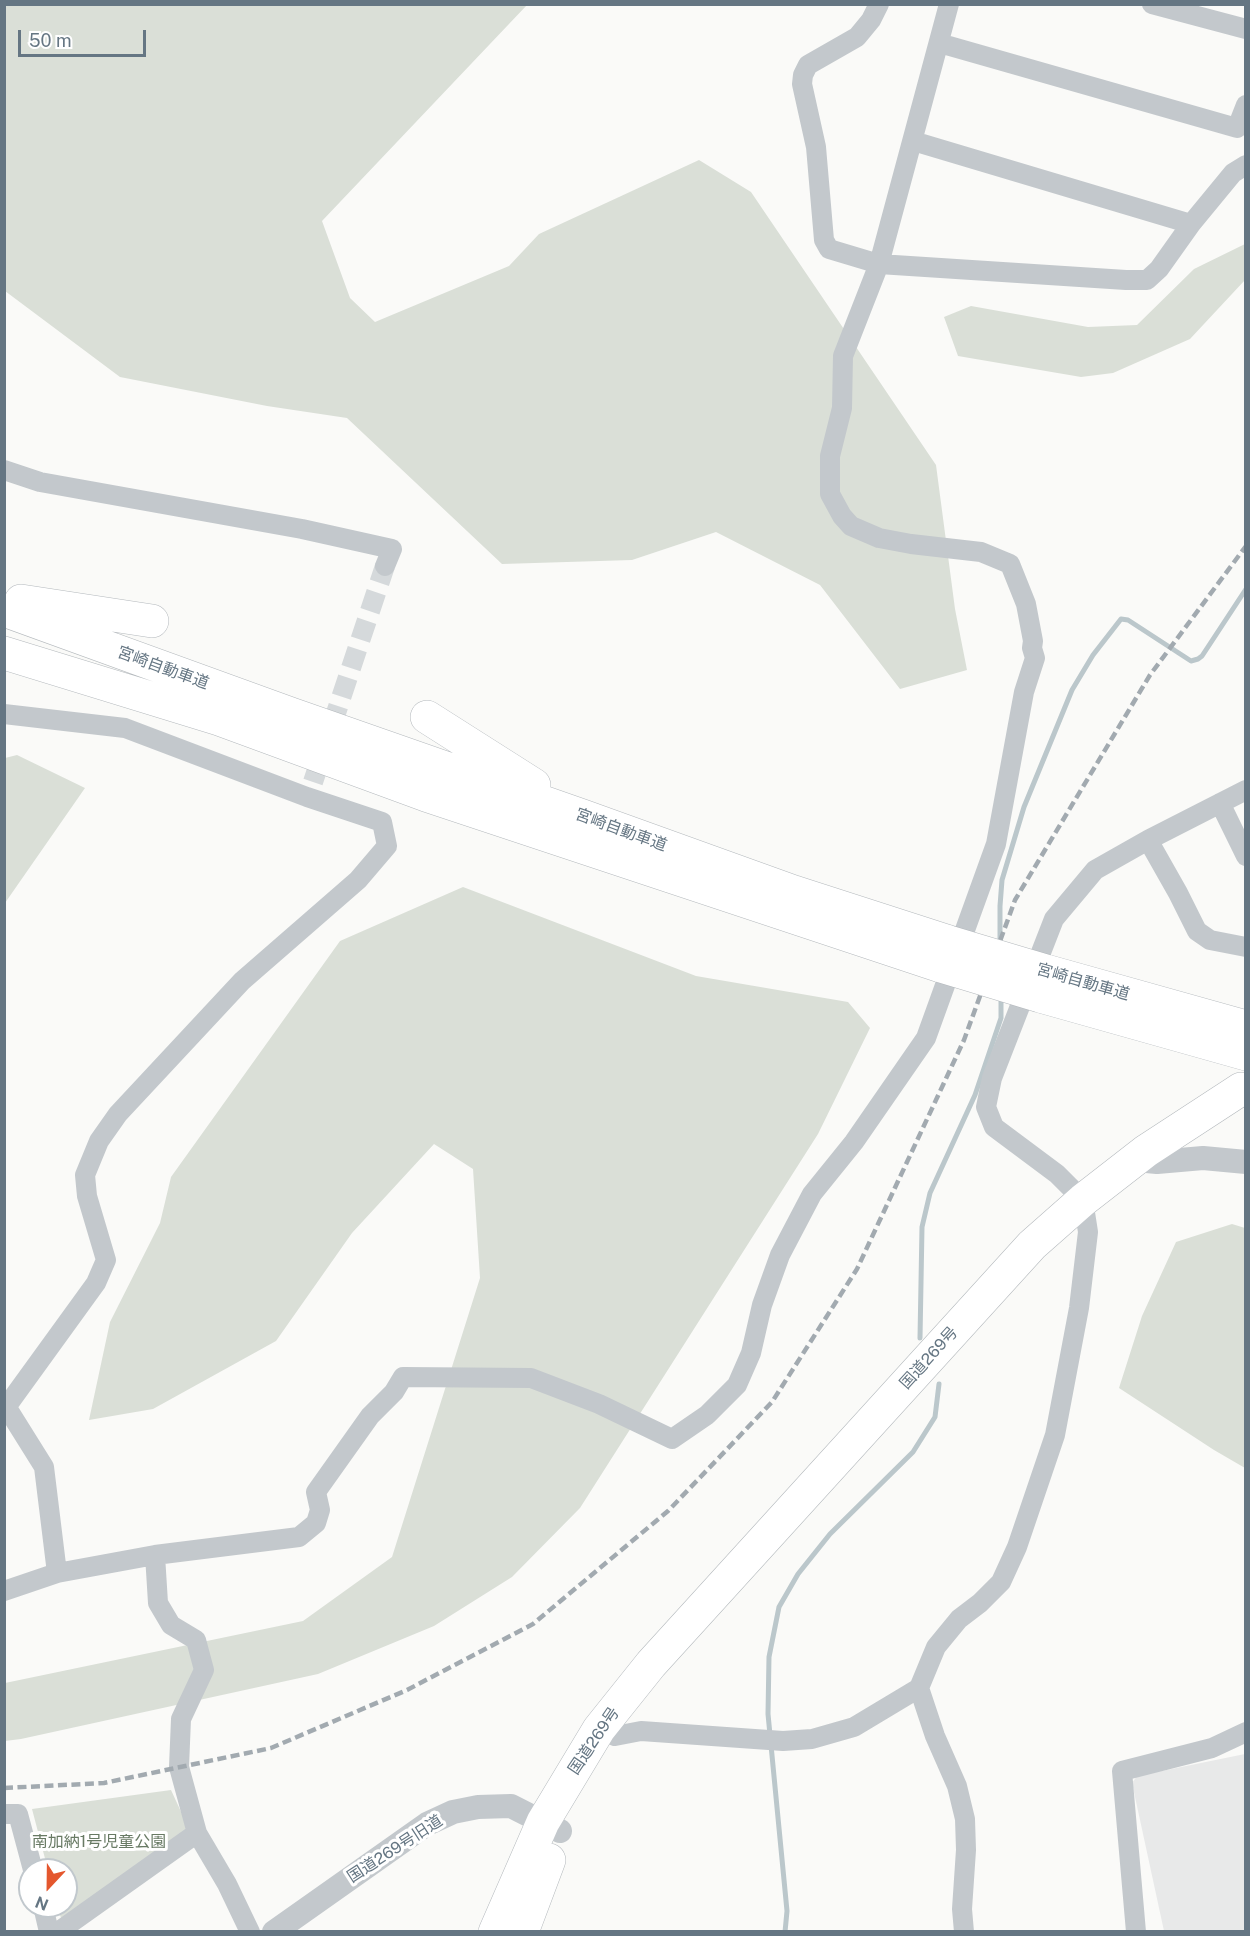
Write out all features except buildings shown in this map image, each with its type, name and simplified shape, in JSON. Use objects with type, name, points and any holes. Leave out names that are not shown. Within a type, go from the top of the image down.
[{"type":"highway","points":[[4,599],[153,621]]},
{"type":"highway","name":"宮崎自動車道","points":[[4,610],[794,892],[945,954]]},
{"type":"highway","name":"宮崎自動車道","points":[[4,653],[219,719],[470,810],[1043,984],[1245,1054]]},
{"type":"highway","points":[[426,717],[583,816]]},
{"type":"highway","name":"宮崎自動車道","points":[[1043,984],[1245,1027]]},
{"type":"highway","name":"国道269号","points":[[552,1826],[607,1732],[651,1664],[1032,1245],[1083,1200],[1146,1151],[1241,1089]]},
{"type":"highway","points":[[495,1932],[552,1826]]},
{"type":"highway","points":[[522,1932],[552,1826]]},
{"type":"street","points":[[879,4],[871,20],[857,37],[808,65],[803,75],[802,84],[816,147],[825,240],[829,249],[879,264],[1147,280],[1159,270],[1191,224],[1233,173],[1245,165]]},
{"type":"street","points":[[4,1591],[57,1573],[155,1555],[300,1537],[316,1523],[320,1510],[316,1492],[370,1416],[394,1392],[403,1377],[531,1378],[599,1404],[672,1439],[707,1415],[736,1385],[751,1353],[762,1305],[780,1255],[812,1194],[854,1142],[926,1038],[996,844],[1024,692],[1035,658],[1026,604],[1010,564],[981,552],[879,538],[851,526],[842,516],[830,494],[830,456],[842,408],[843,356],[879,264],[949,4]]},
{"type":"street","points":[[1152,4],[1245,29]]},
{"type":"street","points":[[939,43],[1237,128],[1245,105]]},
{"type":"street","points":[[913,141],[1191,224]]},
{"type":"street","points":[[4,470],[40,482],[302,529],[392,549],[385,566]]},
{"type":"street","points":[[4,714],[125,728],[310,789],[382,822],[387,846],[358,880],[242,981],[118,1114],[99,1141],[85,1174],[87,1196],[106,1260],[96,1283],[5,1405],[44,1467],[57,1573]]},
{"type":"street","points":[[607,1732],[641,1731],[773,1741],[812,1739],[854,1727],[918,1688],[936,1647],[959,1619],[1001,1582],[1017,1547],[1055,1435],[1078,1308],[1088,1232],[1083,1200],[1057,1174],[994,1126],[986,1107],[992,1078],[1054,920],[1095,870],[1245,790]]},
{"type":"street","points":[[1220,803],[1245,856]]},
{"type":"street","points":[[1148,840],[1197,931],[1210,940],[1245,947]]},
{"type":"street","points":[[1136,1160],[1157,1162],[1203,1158],[1245,1162]]},
{"type":"street","points":[[155,1555],[158,1603],[171,1625],[196,1640],[204,1670],[181,1719],[179,1767],[197,1833],[227,1884],[250,1932]]},
{"type":"street","points":[[918,1688],[934,1736],[957,1786],[965,1819],[966,1850],[962,1909],[964,1932]]},
{"type":"street","points":[[1136,1932],[1122,1771],[1212,1748],[1245,1732]]},
{"type":"street","name":"国道269号旧道","points":[[274,1932],[427,1824],[453,1812],[478,1807],[511,1806],[552,1826]]},
{"type":"street","points":[[4,1814],[18,1814],[30,1858]]},
{"type":"street","points":[[58,1932],[197,1833]]},
{"type":"shaded area","points":[[1245,1754],[1245,1931],[1164,1931],[1132,1783],[1137,1776]]},
{"type":"green space","points":[[4,5],[527,5],[322,221],[350,298],[375,322],[509,266],[539,234],[699,160],[751,192],[936,465],[955,609],[967,670],[900,689],[820,585],[716,532],[632,560],[502,564],[347,418],[267,406],[120,377],[5,291]]},
{"type":"green space","points":[[1245,244],[1245,280],[1190,339],[1113,373],[1081,377],[958,356],[944,317],[971,306],[1088,327],[1137,325],[1194,269]]},
{"type":"green space","points":[[17,755],[85,788],[5,903],[5,758]]},
{"type":"green space","points":[[463,887],[696,976],[848,1002],[870,1028],[818,1134],[580,1508],[512,1577],[434,1626],[318,1674],[5,1741],[5,1683],[303,1621],[392,1557],[480,1278],[473,1169],[434,1144],[352,1233],[276,1341],[153,1409],[89,1420],[110,1322],[160,1223],[171,1177],[340,941]]},
{"type":"green space","points":[[1232,1224],[1245,1228],[1245,1468],[1119,1388],[1142,1316],[1176,1242]]},
{"type":"green space","name":"南加納1号児童公園","points":[[171,1790],[189,1829],[78,1906],[78,1858],[45,1858],[32,1809]]},
{"type":"waterway","points":[[1000,946],[1002,880],[1024,807],[1072,690],[1093,655],[1121,619],[1128,620],[1191,661],[1198,659],[1246,589]]},
{"type":"waterway","points":[[920,1338],[922,1227],[930,1193],[975,1095],[1001,1018],[1001,994]]},
{"type":"waterway","points":[[785,1932],[787,1911],[768,1714],[769,1657],[779,1607],[798,1574],[830,1534],[913,1452],[935,1417],[939,1384]]},
{"type":"tunnel","points":[[313,782],[385,566]]},
{"type":"railway","points":[[4,1788],[104,1783],[271,1748],[407,1690],[533,1624],[668,1511],[772,1402],[857,1269],[964,1040],[1015,900],[1150,675],[1246,546]]}]
